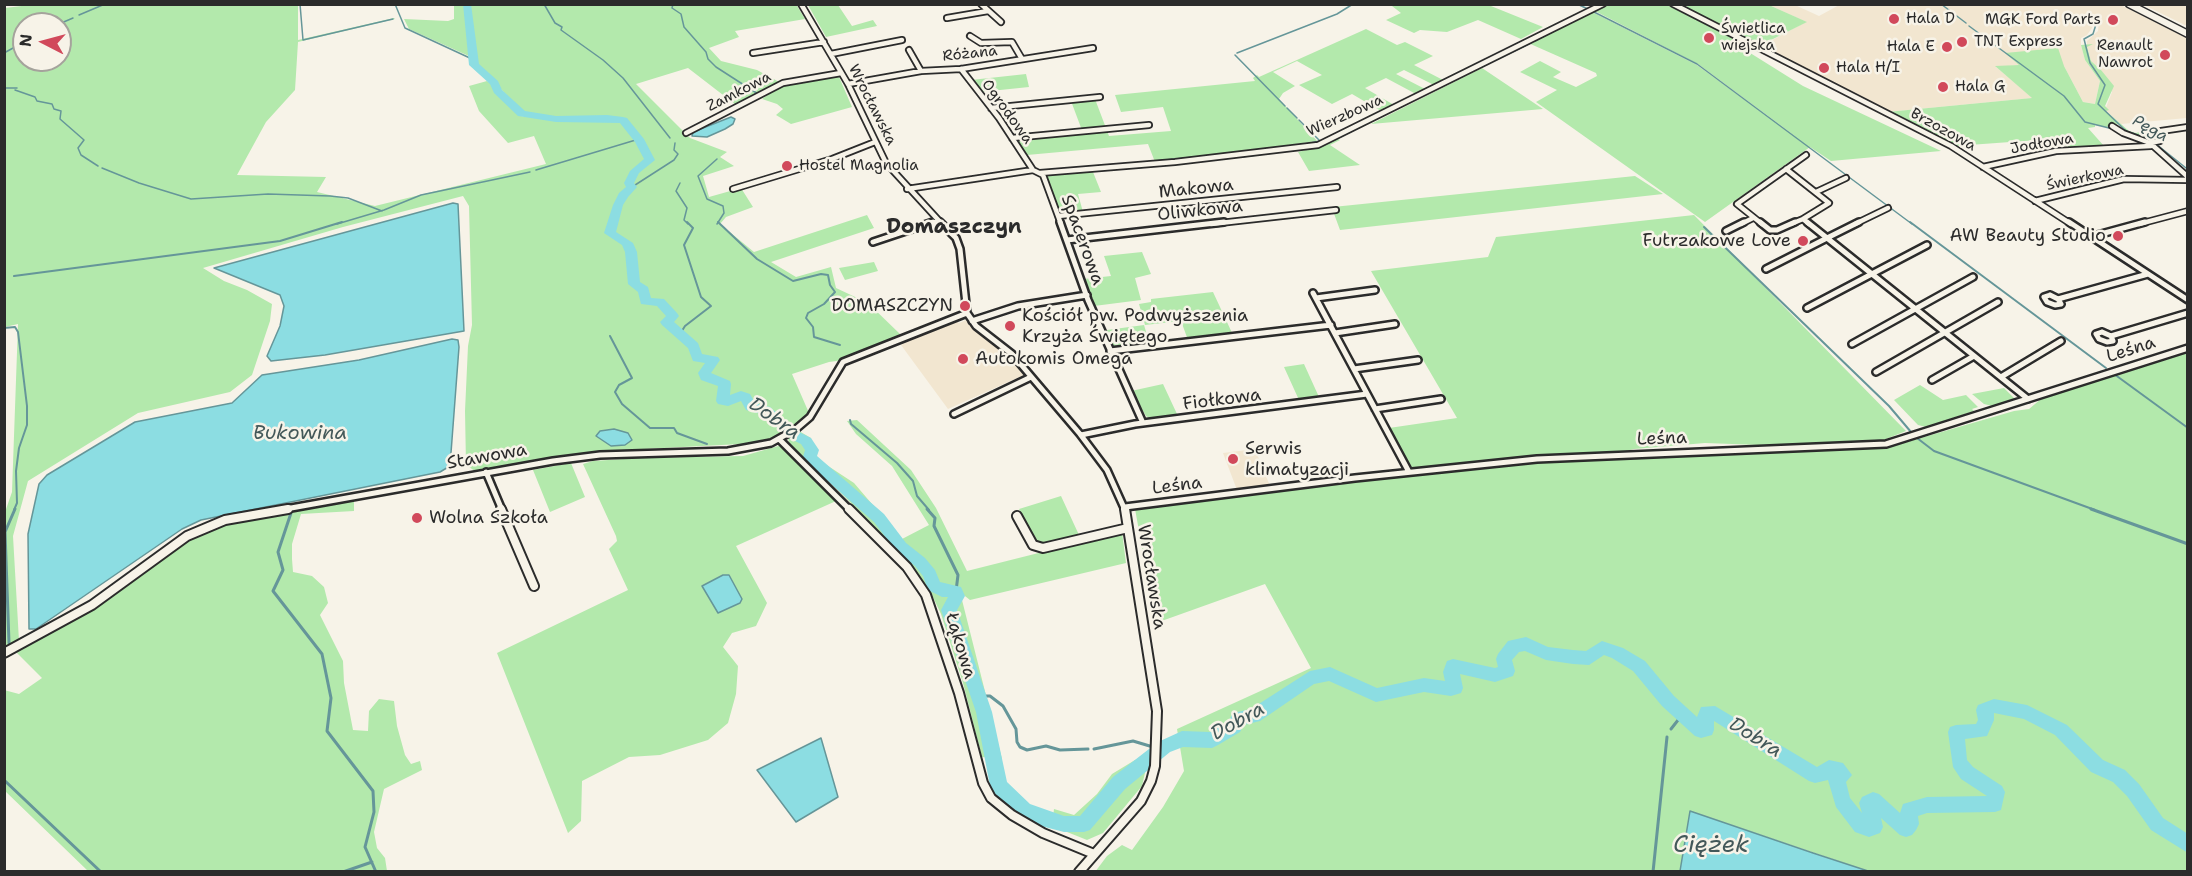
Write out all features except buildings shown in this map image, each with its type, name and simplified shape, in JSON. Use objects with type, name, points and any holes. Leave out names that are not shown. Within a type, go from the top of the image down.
[{"type":"main road","points":[[2129,4],[2187,32]]},
{"type":"main road","points":[[2138,4],[2187,32]]},
{"type":"street","points":[[981,4],[1000,22]]},
{"type":"street","name":"Wierzbowa","points":[[1040,172],[1062,173],[1175,162],[1318,144],[1603,4]]},
{"type":"street","name":"Brzozowa","points":[[1673,4],[1951,146],[2187,300]]},
{"type":"street","name":"Wrocławska","points":[[802,5],[848,84],[886,163],[907,189],[956,238],[960,249],[967,313],[972,321],[1012,354],[1081,435],[1107,470],[1125,507],[1155,692],[1158,738],[1155,766],[1151,781],[1141,801],[1079,872]]},
{"type":"street","points":[[947,18],[988,11]]},
{"type":"street","name":"Różana","points":[[970,36],[981,43],[1012,42],[1022,59]]},
{"type":"street","name":"Wrocławska","points":[[831,54],[902,40]]},
{"type":"street","points":[[753,53],[824,42]]},
{"type":"street","name":"Różana","points":[[848,84],[921,71],[961,69],[1093,48]]},
{"type":"street","name":"Różana","points":[[909,50],[921,71]]},
{"type":"street","name":"Ogrodowa","points":[[961,69],[1033,170]]},
{"type":"street","name":"Zamkowa","points":[[686,133],[783,83],[841,73]]},
{"type":"street","points":[[991,108],[1100,98]]},
{"type":"street","points":[[1012,138],[1149,125]]},
{"type":"street","points":[[2152,143],[2160,141],[2162,131],[2187,127]]},
{"type":"street","points":[[2116,129],[2152,143],[2187,178]]},
{"type":"street","points":[[732,189],[832,159],[875,142]]},
{"type":"street","name":"Jodłowa","points":[[1983,167],[2056,151],[2152,143]]},
{"type":"street","points":[[1786,169],[1829,204],[1803,219],[1774,231],[1767,229],[1737,204],[1786,169],[1806,155]]},
{"type":"street","points":[[907,189],[988,174],[1033,170],[1040,172]]},
{"type":"street","name":"Spacerowa","points":[[1040,172],[1087,295],[1143,423]]},
{"type":"street","points":[[1816,192],[1846,178]]},
{"type":"street","name":"Świerkowa","points":[[2035,201],[2124,179],[2187,178]]},
{"type":"street","name":"Makowa","points":[[1058,216],[1337,187]]},
{"type":"street","points":[[1766,269],[1888,208]]},
{"type":"street","name":"Oliwkowa","points":[[1067,240],[1336,210]]},
{"type":"street","points":[[2090,237],[2177,215],[2184,211]]},
{"type":"street","points":[[1726,231],[1753,218]]},
{"type":"street","points":[[1803,219],[2028,399]]},
{"type":"street","points":[[873,242],[938,221]]},
{"type":"street","points":[[1807,308],[1927,245]]},
{"type":"street","points":[[2058,299],[2148,274]]},
{"type":"street","points":[[1852,344],[1973,277]]},
{"type":"street","points":[[1375,290],[1315,296],[1409,472]]},
{"type":"street","points":[[972,321],[1018,306],[1087,295]]},
{"type":"street","points":[[1876,372],[1998,302]]},
{"type":"street","name":"Stawowa","points":[[4,653],[92,605],[177,542],[218,522],[486,472],[600,455],[728,451],[780,440],[810,417],[843,362],[967,313]]},
{"type":"street","points":[[2111,336],[2187,313]]},
{"type":"street","points":[[1335,333],[1395,324]]},
{"type":"street","points":[[1110,351],[1331,325]]},
{"type":"street","points":[[2001,377],[2061,340]]},
{"type":"street","name":"Leśna","points":[[1125,507],[1409,472],[1552,458],[1886,444],[2187,348]]},
{"type":"street","points":[[1932,380],[1974,356]]},
{"type":"street","points":[[1354,369],[1419,360]]},
{"type":"street","points":[[954,414],[1031,377]]},
{"type":"street","name":"Fiołkowa","points":[[1081,435],[1143,423],[1251,411],[1367,394]]},
{"type":"street","points":[[1376,409],[1441,399]]},
{"type":"street","name":"Łąkowa","points":[[780,440],[907,567],[927,595],[959,693],[985,788],[991,798],[1043,833],[1094,854]]},
{"type":"street","points":[[486,472],[534,586]]},
{"type":"street","points":[[1017,516],[1037,548],[1128,528]]},
{"type":"shaded area","points":[[1841,4],[2121,5],[2187,38],[2187,118],[2121,124],[2105,110],[2112,92],[2101,70],[2091,61],[2087,47],[2087,41],[2098,31],[2099,17],[2094,15],[2092,28],[2087,35],[2081,38],[2081,45],[2085,60],[2100,81],[2095,104],[2083,102],[2064,66],[2006,53],[2020,65],[1996,67],[2033,98],[1887,112],[1759,47],[1806,22],[1769,5],[1795,5],[1819,16]]},
{"type":"shaded area","points":[[2144,5],[2187,5],[2187,26]]},
{"type":"shaded area","points":[[955,320],[959,323],[966,320],[999,348],[1024,375],[948,409],[901,345]]},
{"type":"shaded area","points":[[1255,449],[1270,486],[1237,490],[1223,453]]},
{"type":"green space","points":[[38,4],[298,5],[298,40],[394,18],[298,42],[295,90],[266,122],[237,175],[326,177],[317,192],[375,206],[546,164],[534,136],[508,143],[479,111],[469,86],[487,81],[492,84],[494,91],[521,116],[555,120],[584,118],[616,121],[624,123],[632,132],[635,131],[625,120],[586,117],[555,118],[524,114],[471,57],[409,29],[404,19],[448,21],[454,19],[454,4],[796,4],[805,19],[735,31],[739,37],[709,48],[721,61],[757,70],[781,83],[736,105],[688,68],[636,84],[690,138],[727,152],[720,157],[734,166],[703,176],[709,197],[741,188],[753,207],[726,217],[720,224],[754,252],[867,215],[874,228],[771,262],[796,277],[831,267],[836,288],[868,303],[901,335],[844,360],[829,362],[792,374],[809,413],[789,430],[770,440],[760,443],[606,451],[475,471],[466,465],[465,411],[468,346],[472,325],[469,206],[463,196],[343,227],[203,268],[224,281],[247,290],[272,304],[270,321],[252,375],[230,392],[138,413],[28,481],[13,536],[19,641],[5,648],[4,515],[12,492],[18,324],[5,327],[5,8]]},
{"type":"green space","points":[[1486,4],[1543,27],[1521,39],[1478,20],[1447,32],[1420,30],[1414,33],[1386,20],[1401,13],[1392,6],[1396,5]]},
{"type":"green space","points":[[1691,4],[1769,5],[1807,22],[1759,46],[1887,112],[2032,98],[1995,66],[2019,65],[2005,53],[2058,48],[2064,66],[2083,102],[2095,104],[2100,81],[2085,60],[2081,45],[2093,44],[2087,47],[2091,61],[2114,86],[2105,106],[2109,110],[2106,111],[2129,131],[2136,133],[2146,130],[2158,136],[2157,140],[2148,141],[2126,132],[2119,124],[2106,127],[2095,125],[2095,127],[2088,128],[2104,146],[2070,148],[2052,139],[1955,146],[1979,163],[1684,8]]},
{"type":"green space","points":[[808,5],[838,5],[852,26],[873,20],[877,26],[826,37]]},
{"type":"green space","points":[[1608,5],[1667,5],[1735,39],[1731,41],[1803,86],[1941,151],[1831,161],[1810,147],[1705,222],[1536,102],[1557,90],[1520,72],[1540,61],[1561,72],[1553,77],[1576,87],[1597,76],[1596,73],[1526,42],[1590,11],[1697,65],[1803,142],[1698,64],[1593,10]]},
{"type":"green space","points":[[1366,29],[1397,45],[1405,42],[1433,56],[1414,65],[1443,80],[1434,85],[1404,70],[1396,74],[1425,89],[1416,94],[1386,78],[1365,88],[1394,105],[1381,111],[1352,94],[1332,104],[1299,85],[1322,75],[1297,61],[1273,72],[1295,86],[1283,93],[1279,99],[1317,141],[1281,146],[1282,148],[1155,162],[1148,144],[1027,155],[1016,140],[1083,133],[1071,101],[1095,99],[1109,136],[1171,131],[1163,107],[1121,112],[1115,95],[1255,81],[1253,78],[1257,75],[1259,77]]},
{"type":"green space","points":[[1482,68],[1543,109],[1371,124]]},
{"type":"green space","points":[[1026,74],[1029,87],[981,92],[971,80]]},
{"type":"green space","points":[[834,75],[839,77],[852,107],[791,124],[776,115],[783,109],[777,104],[762,99],[789,83]]},
{"type":"green space","points":[[1334,137],[1340,140],[1330,145],[1360,165],[1309,171],[1298,152],[1310,149]]},
{"type":"green space","points":[[1093,172],[1101,192],[1078,194],[1083,212],[1059,214],[1045,176]]},
{"type":"green space","points":[[1635,176],[1663,194],[1340,230],[1333,211],[1333,207]]},
{"type":"green space","points":[[1694,215],[1906,431],[1881,441],[1759,445],[1705,443],[1634,449],[1619,453],[1409,468],[1389,428],[1457,418],[1371,271],[1488,257],[1496,237]]},
{"type":"green space","points":[[1142,252],[1151,274],[1135,278],[1141,300],[1094,306],[1084,279],[1111,276],[1104,256]]},
{"type":"green space","points":[[874,262],[878,271],[845,280],[839,268]]},
{"type":"green space","points":[[1213,292],[1233,335],[1188,340],[1181,321],[1145,325],[1139,304],[1151,302],[1151,299]]},
{"type":"green space","points":[[1144,325],[1150,345],[1115,348],[1112,346],[1107,330]]},
{"type":"green space","points":[[2187,351],[2187,871],[1868,871],[1690,811],[1680,871],[1095,872],[1107,856],[1122,845],[1132,850],[1163,807],[1184,771],[1177,729],[1311,668],[1265,584],[1156,623],[1135,509],[1341,483],[1549,461],[1879,447],[1900,444],[2014,411],[2029,409],[2041,399]]},
{"type":"green space","points":[[1304,364],[1319,397],[1299,400],[1284,367]]},
{"type":"green space","points":[[1163,384],[1177,414],[1173,414],[1174,418],[1154,421],[1146,416],[1131,391]]},
{"type":"green space","points":[[1920,385],[1943,400],[1966,395],[1978,407],[1972,409],[1974,411],[1926,427],[1918,425],[1894,400]]},
{"type":"green space","points":[[2004,388],[2015,399],[1992,406],[1984,404],[1972,394]]},
{"type":"green space","points":[[857,420],[911,470],[936,508],[967,571],[1122,532],[1126,563],[970,600],[956,589],[962,600],[1002,759],[982,757],[963,683],[941,614],[931,593],[892,545],[789,444],[788,437],[799,431],[811,438],[816,458],[854,483],[902,539],[929,525],[892,466],[856,434],[847,421]]},
{"type":"green space","points":[[782,445],[836,501],[736,546],[767,603],[756,626],[732,633],[723,647],[738,666],[736,694],[728,723],[708,740],[660,755],[629,757],[582,781],[581,821],[568,833],[497,653],[628,590],[609,549],[617,541],[616,536],[583,464],[593,461],[639,458],[743,456]]},
{"type":"green space","points":[[571,463],[585,497],[550,512],[533,470]]},
{"type":"green space","points":[[1061,496],[1079,535],[1047,544],[1036,542],[1019,509]]},
{"type":"green space","points":[[354,499],[354,511],[301,514],[292,544],[293,572],[312,576],[324,587],[328,603],[320,615],[343,661],[344,683],[353,730],[368,731],[369,711],[379,699],[394,701],[397,726],[405,755],[411,764],[420,761],[422,770],[384,789],[374,832],[377,848],[385,858],[387,871],[88,871],[5,791],[4,690],[19,694],[42,678],[15,651],[96,605],[183,540],[222,523]]},
{"type":"green space","points":[[1149,755],[1142,786],[1103,833],[1087,840],[1052,826],[1054,809],[1074,815],[1097,794],[1112,774],[1135,760]]},
{"type":"water","points":[[731,117],[735,119],[733,124],[725,129],[707,137],[692,136],[693,132]]},
{"type":"water","points":[[453,203],[458,204],[464,331],[325,355],[271,361],[267,356],[280,326],[284,306],[280,295],[214,268]]},
{"type":"water","name":"Bukowina","points":[[452,339],[458,340],[459,347],[450,466],[440,472],[201,520],[182,529],[36,629],[29,629],[28,534],[39,484],[47,475],[135,422],[232,403],[262,375],[359,360]]},
{"type":"water","points":[[614,429],[628,433],[632,440],[625,445],[611,446],[596,436],[600,431]]},
{"type":"water","points":[[723,575],[729,575],[742,599],[740,603],[718,613],[702,586]]},
{"type":"water","points":[[821,738],[838,797],[796,822],[757,770]]},
{"type":"water","name":"Ciężek","points":[[1690,811],[1813,853],[1868,871],[1680,871]]},
{"type":"waterway","points":[[79,15],[105,4]]},
{"type":"waterway","points":[[300,4],[303,40],[393,19]]},
{"type":"waterway","points":[[395,4],[405,28],[472,59]]},
{"type":"waterway","name":"Dobra","points":[[467,4],[474,65],[495,83],[497,91],[522,114],[556,119],[623,120],[640,141],[650,160],[635,171],[629,183],[632,187],[623,195],[618,205],[610,233],[627,243],[631,252],[634,284],[644,290],[645,301],[660,302],[673,316],[666,322],[694,346],[697,358],[714,360],[704,373],[706,377],[725,384],[723,401],[745,397],[751,407],[765,410],[794,435],[806,441],[812,450],[810,457],[879,518],[901,547],[920,562],[930,574],[933,586],[942,591],[956,591],[957,596],[949,610],[984,712],[999,786],[1024,810],[1041,818],[1064,824],[1084,824],[1119,783],[1164,747],[1182,739],[1212,740],[1234,727],[1239,718],[1254,716],[1310,678],[1330,674],[1376,695],[1424,685],[1451,689],[1455,688],[1451,672],[1453,666],[1495,675],[1507,671],[1504,659],[1514,646],[1526,644],[1546,653],[1573,657],[1589,658],[1602,648],[1617,653],[1639,666],[1668,701],[1701,731],[1706,730],[1705,715],[1707,712],[1715,713],[1815,775],[1825,773],[1829,768],[1837,769],[1843,775],[1837,779],[1842,801],[1861,826],[1869,829],[1874,827],[1868,803],[1873,800],[1906,829],[1910,824],[1909,810],[1927,805],[1995,804],[1996,792],[1967,773],[1959,762],[1956,732],[1981,731],[1986,720],[1984,710],[1994,706],[2027,712],[2061,730],[2097,766],[2119,776],[2133,790],[2157,824],[2188,845]]},
{"type":"waterway","points":[[544,4],[555,23],[562,27],[561,30],[603,60],[623,78],[670,138]]},
{"type":"waterway","points":[[673,4],[672,8],[681,14],[684,27],[706,52],[708,59],[716,67],[758,94]]},
{"type":"waterway","points":[[1237,53],[1337,14],[1353,4]]},
{"type":"waterway","points":[[1577,4],[1588,9]]},
{"type":"waterway","points":[[1941,4],[1966,23]]},
{"type":"waterway","points":[[1592,11],[1697,64],[1912,224]]},
{"type":"waterway","points":[[1580,18],[1593,12]]},
{"type":"waterway","name":"Pęga","points":[[2096,16],[2097,21],[2093,34],[2084,39],[2090,63],[2105,85],[2098,104],[2126,131],[2152,140]]},
{"type":"waterway","points":[[1535,41],[1575,20]]},
{"type":"waterway","points":[[1969,26],[2064,96],[2085,122],[2113,129]]},
{"type":"waterway","points":[[1483,66],[1531,43]]},
{"type":"waterway","points":[[4,53],[12,49]]},
{"type":"waterway","points":[[1235,55],[1285,106]]},
{"type":"waterway","points":[[1287,151],[1322,146],[1480,67]]},
{"type":"waterway","points":[[4,88],[17,88]]},
{"type":"waterway","points":[[15,90],[35,97],[37,101],[52,104],[54,109],[61,111],[60,119],[84,140],[78,148],[81,155],[98,166]]},
{"type":"waterway","points":[[1287,108],[1297,118]]},
{"type":"waterway","points":[[1299,120],[1320,141],[1305,144]]},
{"type":"waterway","points":[[536,170],[639,139]]},
{"type":"waterway","points":[[632,187],[674,160],[678,154],[674,150],[675,143]]},
{"type":"waterway","name":"Pęga","points":[[2156,144],[2186,168]]},
{"type":"waterway","points":[[1241,157],[1280,152]]},
{"type":"waterway","points":[[1155,161],[1216,155]]},
{"type":"waterway","points":[[717,159],[698,176],[707,199],[723,206],[724,213],[718,222]]},
{"type":"waterway","points":[[1109,165],[1130,163]]},
{"type":"waterway","points":[[1137,168],[1145,167]]},
{"type":"waterway","points":[[102,168],[139,183],[191,199],[268,194],[330,196],[348,198],[381,211]]},
{"type":"waterway","points":[[381,211],[421,195],[530,172]]},
{"type":"waterway","points":[[680,183],[676,191],[687,208],[684,220],[688,224]]},
{"type":"waterway","points":[[337,224],[381,211]]},
{"type":"waterway","points":[[14,276],[280,241],[342,222]]},
{"type":"waterway","points":[[680,334],[685,326],[711,306],[701,297],[684,245],[693,228],[687,222]]},
{"type":"waterway","points":[[718,222],[757,259],[793,281],[821,274],[828,275],[830,285],[835,292],[824,304],[808,313],[806,318],[813,327],[814,337],[840,345]]},
{"type":"waterway","points":[[1910,222],[2106,368]]},
{"type":"waterway","points":[[1704,227],[1889,406],[1911,432]]},
{"type":"waterway","points":[[4,328],[15,327],[18,332],[27,406],[27,425],[19,448],[16,471],[17,503],[14,510]]},
{"type":"waterway","points":[[610,336],[632,378],[619,385],[615,392],[622,404],[650,428],[674,428],[677,433],[707,444]]},
{"type":"waterway","points":[[2114,374],[2188,428]]},
{"type":"waterway","points":[[850,420],[851,424],[897,463],[913,481],[917,496],[929,510]]},
{"type":"waterway","points":[[1917,438],[1934,451],[2095,510]]},
{"type":"waterway","points":[[9,643],[5,532],[15,509]]},
{"type":"waterway","points":[[927,509],[935,518],[934,526],[958,575],[956,591]]},
{"type":"waterway","points":[[2091,509],[2188,544]]},
{"type":"waterway","points":[[291,513],[278,552],[283,570],[273,591],[322,654],[331,698],[327,731],[373,791],[374,812],[365,847],[372,862]]},
{"type":"waterway","name":"Dobra","points":[[1629,660],[1632,656]]},
{"type":"waterway","points":[[979,696],[990,696],[1003,706],[1016,729],[1017,742],[1020,747],[1027,750],[1046,746],[1060,750],[1088,749]]},
{"type":"waterway","points":[[1671,729],[1682,715]]},
{"type":"waterway","points":[[1653,872],[1667,737]]},
{"type":"waterway","points":[[1094,749],[1133,741],[1153,747]]},
{"type":"waterway","points":[[4,780],[101,872]]},
{"type":"waterway","points":[[343,872],[372,862]]},
{"type":"waterway","points":[[372,862],[376,872]]},
{"type":"place","name":"Hala D","points":[[1894,19]]},
{"type":"place","name":"MGK Ford Parts","points":[[2113,20]]},
{"type":"place","name":"Świetlica wiejska","points":[[1709,38]]},
{"type":"place","name":"TNT Express","points":[[1962,42]]},
{"type":"place","name":"Hala E","points":[[1947,47]]},
{"type":"place","name":"Renault Nawrot","points":[[2165,55]]},
{"type":"place","name":"Hala H/I","points":[[1824,68]]},
{"type":"place","name":"Hala G","points":[[1943,87]]},
{"type":"place","name":"Hostel Magnolia","points":[[787,166]]},
{"type":"place","name":"AW Beauty Studio","points":[[2118,236]]},
{"type":"place","name":"Futrzakowe Love","points":[[1803,241]]},
{"type":"place","name":"DOMASZCZYN","points":[[965,306]]},
{"type":"place","name":"Kościół pw. Podwyższenia Krzyża Świętego","points":[[1010,326]]},
{"type":"place","name":"Autokomis Omega","points":[[963,359]]},
{"type":"place","name":"Serwis klimatyzacji","points":[[1233,459]]},
{"type":"place","name":"Wolna Szkoła","points":[[417,518]]},
{"type":"district","name":"Domaszczyn","points":[[954,228]]}]
